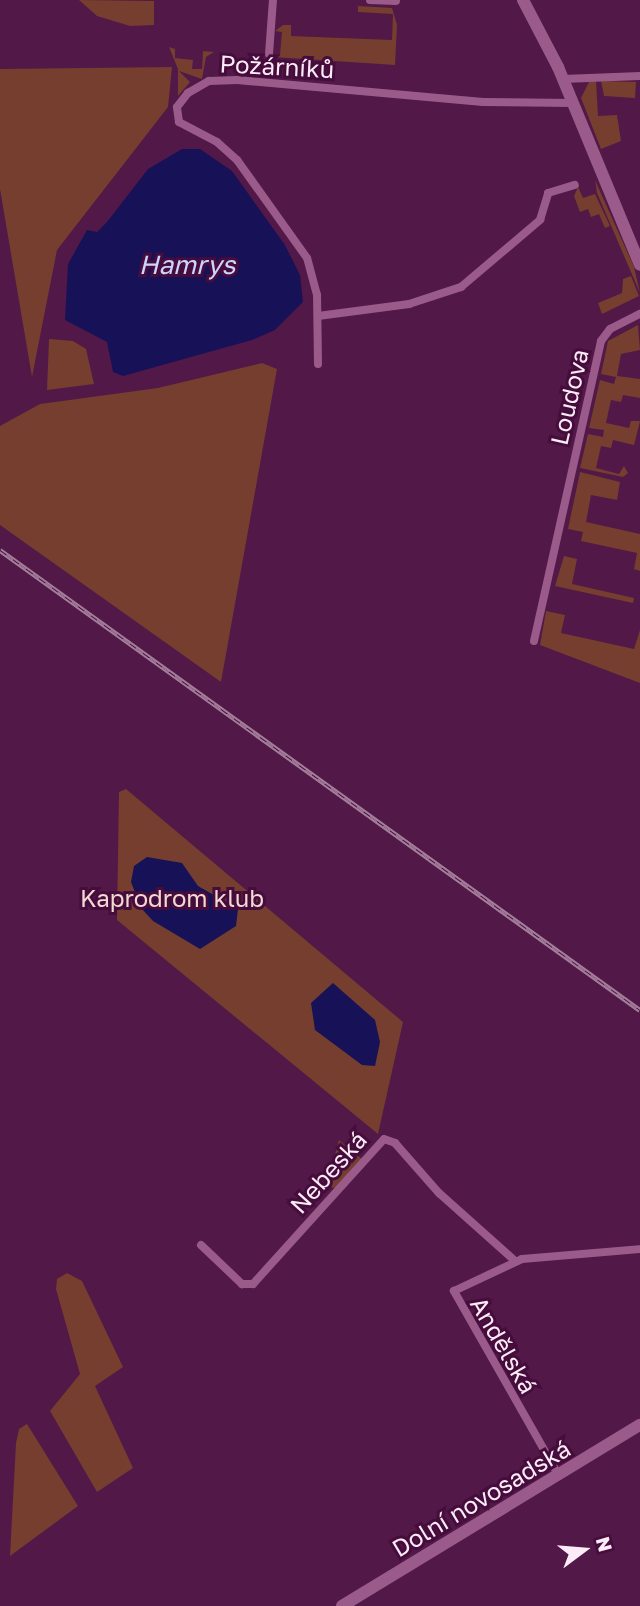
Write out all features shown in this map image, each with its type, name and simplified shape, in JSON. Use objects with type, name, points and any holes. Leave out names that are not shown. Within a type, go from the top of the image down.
[{"type":"main road","points":[[523,0],[563,79],[640,265]]},
{"type":"main road","name":"Dolní novosadská","points":[[342,1606],[640,1425]]},
{"type":"street","points":[[270,54],[273,0]]},
{"type":"street","points":[[370,0],[396,1]]},
{"type":"street","points":[[563,79],[640,76]]},
{"type":"street","name":"Požárníků","points":[[317,364],[318,316],[307,258],[259,186],[223,146],[179,122],[177,107],[194,87],[237,80],[482,102],[573,103]]},
{"type":"street","points":[[318,316],[409,304],[461,287],[540,220],[548,193],[575,185]]},
{"type":"street","name":"Loudova","points":[[534,641],[601,341],[610,329],[640,314]]},
{"type":"street","name":"Nebeská","points":[[201,1245],[242,1284],[253,1284],[384,1139],[395,1143],[439,1193],[515,1261]]},
{"type":"street","name":"Andělská","points":[[559,1476],[454,1296],[456,1287],[515,1261],[640,1249]]},
{"type":"green space","points":[[79,0],[154,1],[154,25],[130,26],[97,16]]},
{"type":"green space","points":[[358,6],[392,8],[397,25],[395,65],[274,57],[280,55],[282,32],[275,31],[283,25],[291,25],[291,36],[392,40],[393,14],[358,12]]},
{"type":"green space","points":[[169,47],[175,49],[175,58],[193,60],[192,69],[202,69],[203,51],[214,52],[206,57],[202,79],[179,71],[190,82],[178,96],[178,69]]},
{"type":"green space","points":[[172,67],[168,107],[57,250],[32,377],[0,189],[0,69]]},
{"type":"green space","points":[[596,81],[598,116],[617,115],[621,141],[601,149],[581,98],[589,82]]},
{"type":"green space","points":[[601,81],[636,82],[635,98],[604,96]]},
{"type":"green space","points":[[595,180],[634,267],[640,293],[597,193]]},
{"type":"green space","points":[[578,187],[583,198],[595,194],[610,226],[605,228],[599,214],[591,217],[588,209],[580,212],[574,196]]},
{"type":"green space","points":[[631,276],[639,296],[602,314],[598,303],[622,293],[623,279]]},
{"type":"green space","points":[[638,325],[640,350],[621,354],[617,376],[640,379],[640,398],[623,395],[621,402],[611,400],[606,423],[629,428],[631,421],[640,421],[634,445],[613,440],[611,448],[601,446],[596,468],[619,474],[624,466],[628,473],[623,477],[580,468],[588,434],[603,437],[604,430],[589,428],[600,380],[614,384],[616,377],[601,374],[608,341]]},
{"type":"green space","points":[[49,339],[73,341],[86,349],[94,384],[47,390]]},
{"type":"green space","points":[[262,363],[277,369],[221,682],[0,525],[0,426],[40,404],[158,388]]},
{"type":"green space","points":[[580,472],[620,482],[617,500],[591,495],[586,522],[640,534],[640,571],[634,569],[637,553],[581,541],[583,532],[568,529]]},
{"type":"green space","points":[[564,556],[577,559],[572,584],[634,598],[633,603],[555,586]]},
{"type":"green space","points":[[546,611],[565,615],[561,633],[634,649],[640,630],[640,683],[540,645]]},
{"type":"green space","name":"Kaprodrom klub","points":[[126,789],[403,1022],[378,1134],[117,920],[119,792]]},
{"type":"green space","points":[[339,1140],[363,1160],[338,1189],[327,1186]]},
{"type":"green space","points":[[67,1273],[82,1281],[123,1367],[95,1386],[133,1468],[97,1492],[50,1411],[80,1374],[56,1289],[57,1279]]},
{"type":"green space","points":[[27,1424],[78,1506],[10,1556],[16,1443],[19,1429]]},
{"type":"water","name":"Hamrys","points":[[182,149],[200,149],[232,171],[285,245],[300,275],[303,302],[275,330],[252,340],[123,376],[113,372],[107,342],[65,320],[68,264],[87,230],[97,232],[148,169]]},
{"type":"water","points":[[147,857],[182,863],[198,886],[238,909],[236,926],[200,949],[153,921],[141,908],[131,882],[134,866]]},
{"type":"water","points":[[333,983],[375,1020],[380,1042],[375,1066],[362,1065],[315,1030],[311,1003]]},
{"type":"railway","points":[[0,550],[640,1010]]}]
